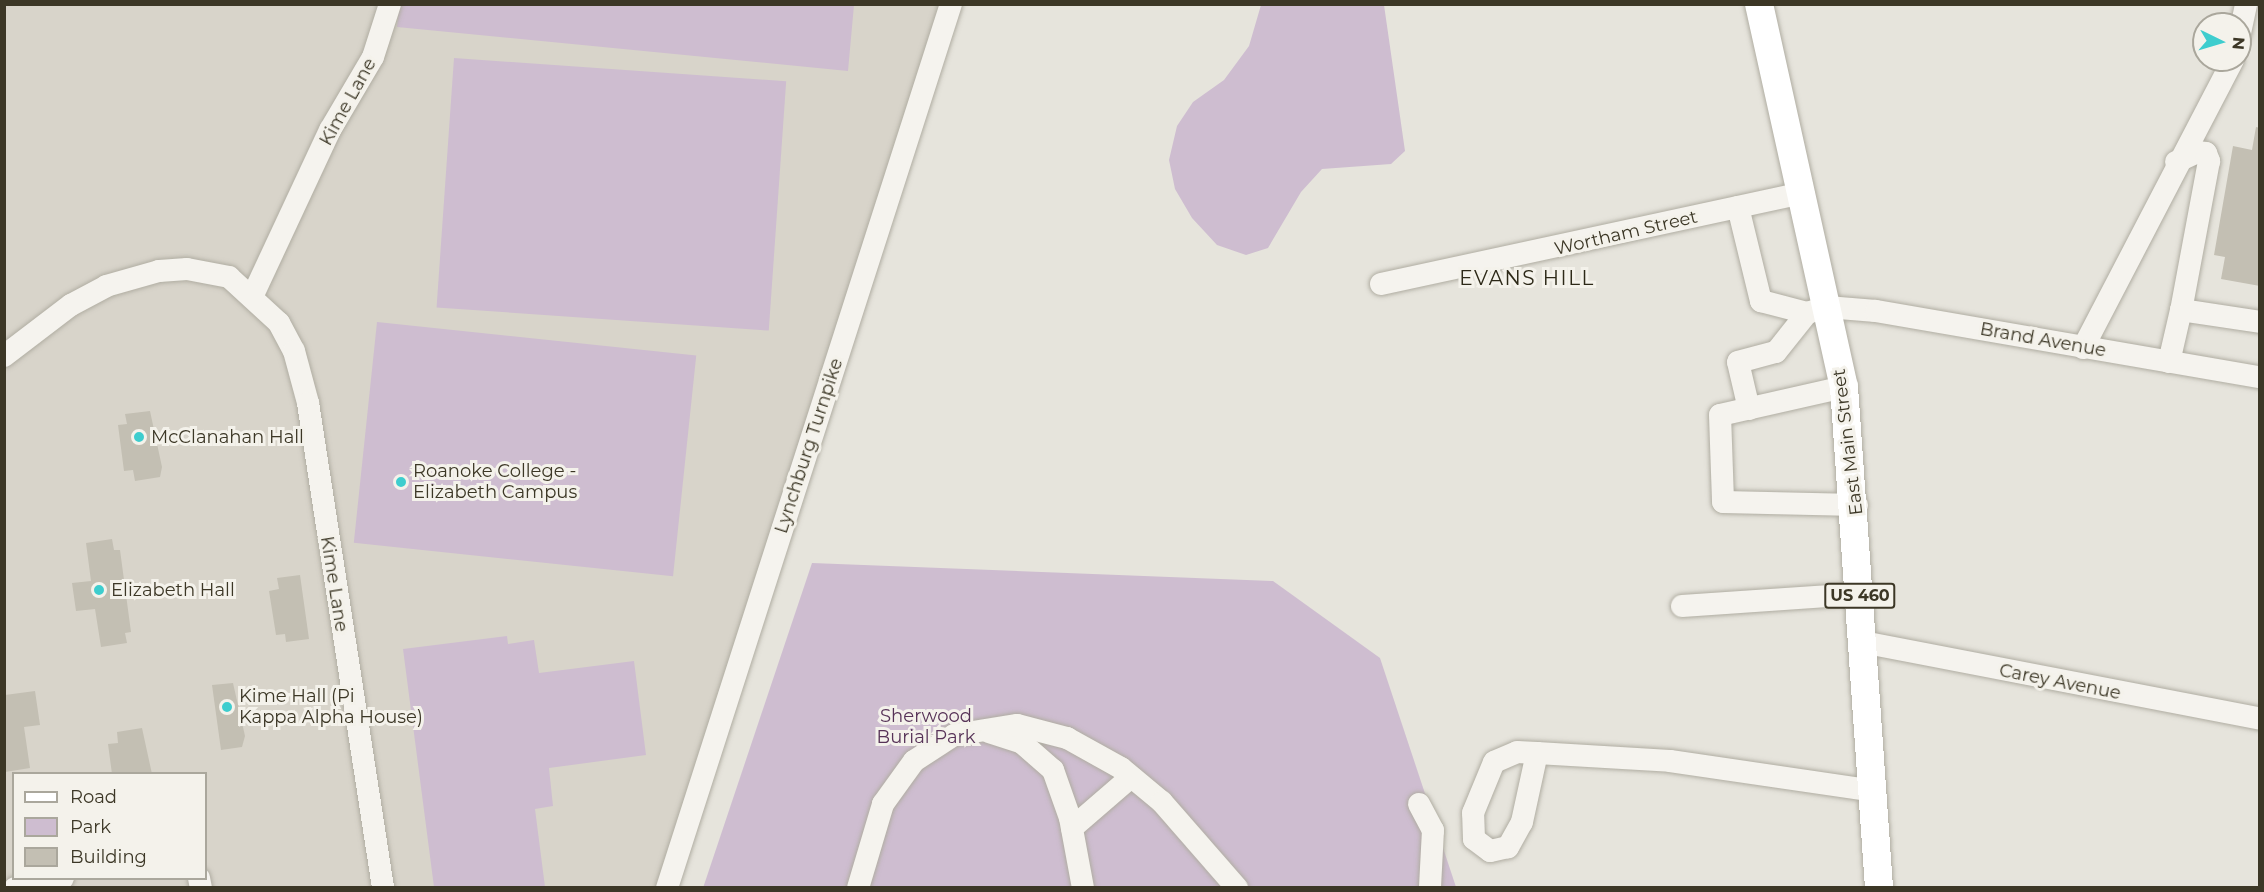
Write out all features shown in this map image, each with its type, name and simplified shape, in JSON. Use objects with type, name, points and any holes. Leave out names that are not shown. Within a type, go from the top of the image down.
[{"type":"main road","name":"East Main Street","points":[[1759,4],[1801,193],[1817,310],[1844,387],[1857,505],[1869,790],[1879,888]]},
{"type":"street","name":"Kime Lane","points":[[253,295],[330,130],[373,57],[390,4]]},
{"type":"street","name":"Lynchburg Turnpike","points":[[667,888],[951,4]]},
{"type":"street","points":[[2083,348],[2176,162],[2226,72]]},
{"type":"street","points":[[2169,362],[2209,161],[2206,153],[2197,152],[2176,162]]},
{"type":"street","name":"Wortham Street","points":[[1381,284],[1801,193]]},
{"type":"street","name":"Brand Avenue","points":[[1738,207],[1761,301],[2083,348],[2259,377]]},
{"type":"street","name":"Kime Lane","points":[[4,356],[71,305],[135,276],[210,271],[253,295],[279,323],[302,376],[383,888]]},
{"type":"street","points":[[1749,409],[1738,362],[1776,352],[1817,310]]},
{"type":"street","points":[[2181,310],[2259,322]]},
{"type":"street","points":[[1844,387],[1720,415],[1723,502],[1857,505]]},
{"type":"street","points":[[1682,606],[1860,594]]},
{"type":"street","name":"Carey Avenue","points":[[1862,642],[2259,719]]},
{"type":"street","points":[[979,728],[1022,742],[1053,770],[1072,828],[1083,888]]},
{"type":"street","points":[[858,888],[872,830],[894,784],[933,746],[979,728],[1045,729],[1095,751],[1162,802],[1237,888]]},
{"type":"street","points":[[1537,753],[1670,761],[1869,790]]},
{"type":"street","points":[[1072,828],[1131,777]]},
{"type":"street","points":[[1419,804],[1433,830],[1430,888]]},
{"type":"street","points":[[15,888],[58,880]]},
{"type":"shaded area","name":"Roanoke College - Elizabeth Campus","points":[[5,5],[951,5],[667,887],[5,888]]},
{"type":"green space","points":[[399,5],[854,5],[848,71],[397,27]]},
{"type":"green space","points":[[1261,5],[1384,5],[1405,151],[1391,164],[1322,169],[1301,192],[1268,248],[1246,255],[1217,245],[1192,218],[1175,189],[1169,160],[1177,126],[1193,102],[1224,80],[1249,46]]},
{"type":"green space","points":[[454,58],[786,81],[769,331],[437,307]]},
{"type":"green space","points":[[377,322],[696,356],[673,576],[354,543]]},
{"type":"green space","name":"Sherwood Burial Park","points":[[812,563],[1273,581],[1380,658],[1456,887],[703,888]]},
{"type":"green space","points":[[507,636],[508,644],[534,640],[539,673],[634,661],[646,755],[549,768],[553,806],[535,809],[545,887],[434,887],[403,649]]},
{"type":"building","points":[[2256,127],[2260,128],[2260,286],[2221,279],[2225,257],[2214,255],[2233,146],[2252,150]]},
{"type":"building","name":"McClanahan Hall","points":[[150,411],[162,467],[160,477],[135,481],[133,470],[124,471],[118,425],[127,424],[125,414]]},
{"type":"building","name":"Elizabeth Hall","points":[[112,539],[114,550],[120,550],[131,632],[125,633],[127,643],[101,647],[95,609],[76,611],[72,583],[91,581],[86,543]]},
{"type":"building","points":[[300,575],[309,639],[286,642],[285,634],[276,635],[269,591],[279,589],[277,578]]},
{"type":"building","name":"Kime Hall (Pi Kappa Alpha House)","points":[[233,683],[245,736],[242,747],[221,750],[212,685]]},
{"type":"building","points":[[35,691],[40,725],[24,727],[30,768],[5,772],[5,695]]},
{"type":"building","points":[[142,728],[152,772],[112,772],[108,744],[118,743],[117,732]]},
{"type":"place","name":"McClanahan Hall","points":[[139,437]]},
{"type":"place","name":"Roanoke College - Elizabeth Campus","points":[[401,482]]},
{"type":"place","name":"Elizabeth Hall","points":[[99,590]]},
{"type":"place","name":"Kime Hall (Pi Kappa Alpha House)","points":[[227,707]]},
{"type":"district","name":"EVANS HILL","points":[[1527,278]]}]
